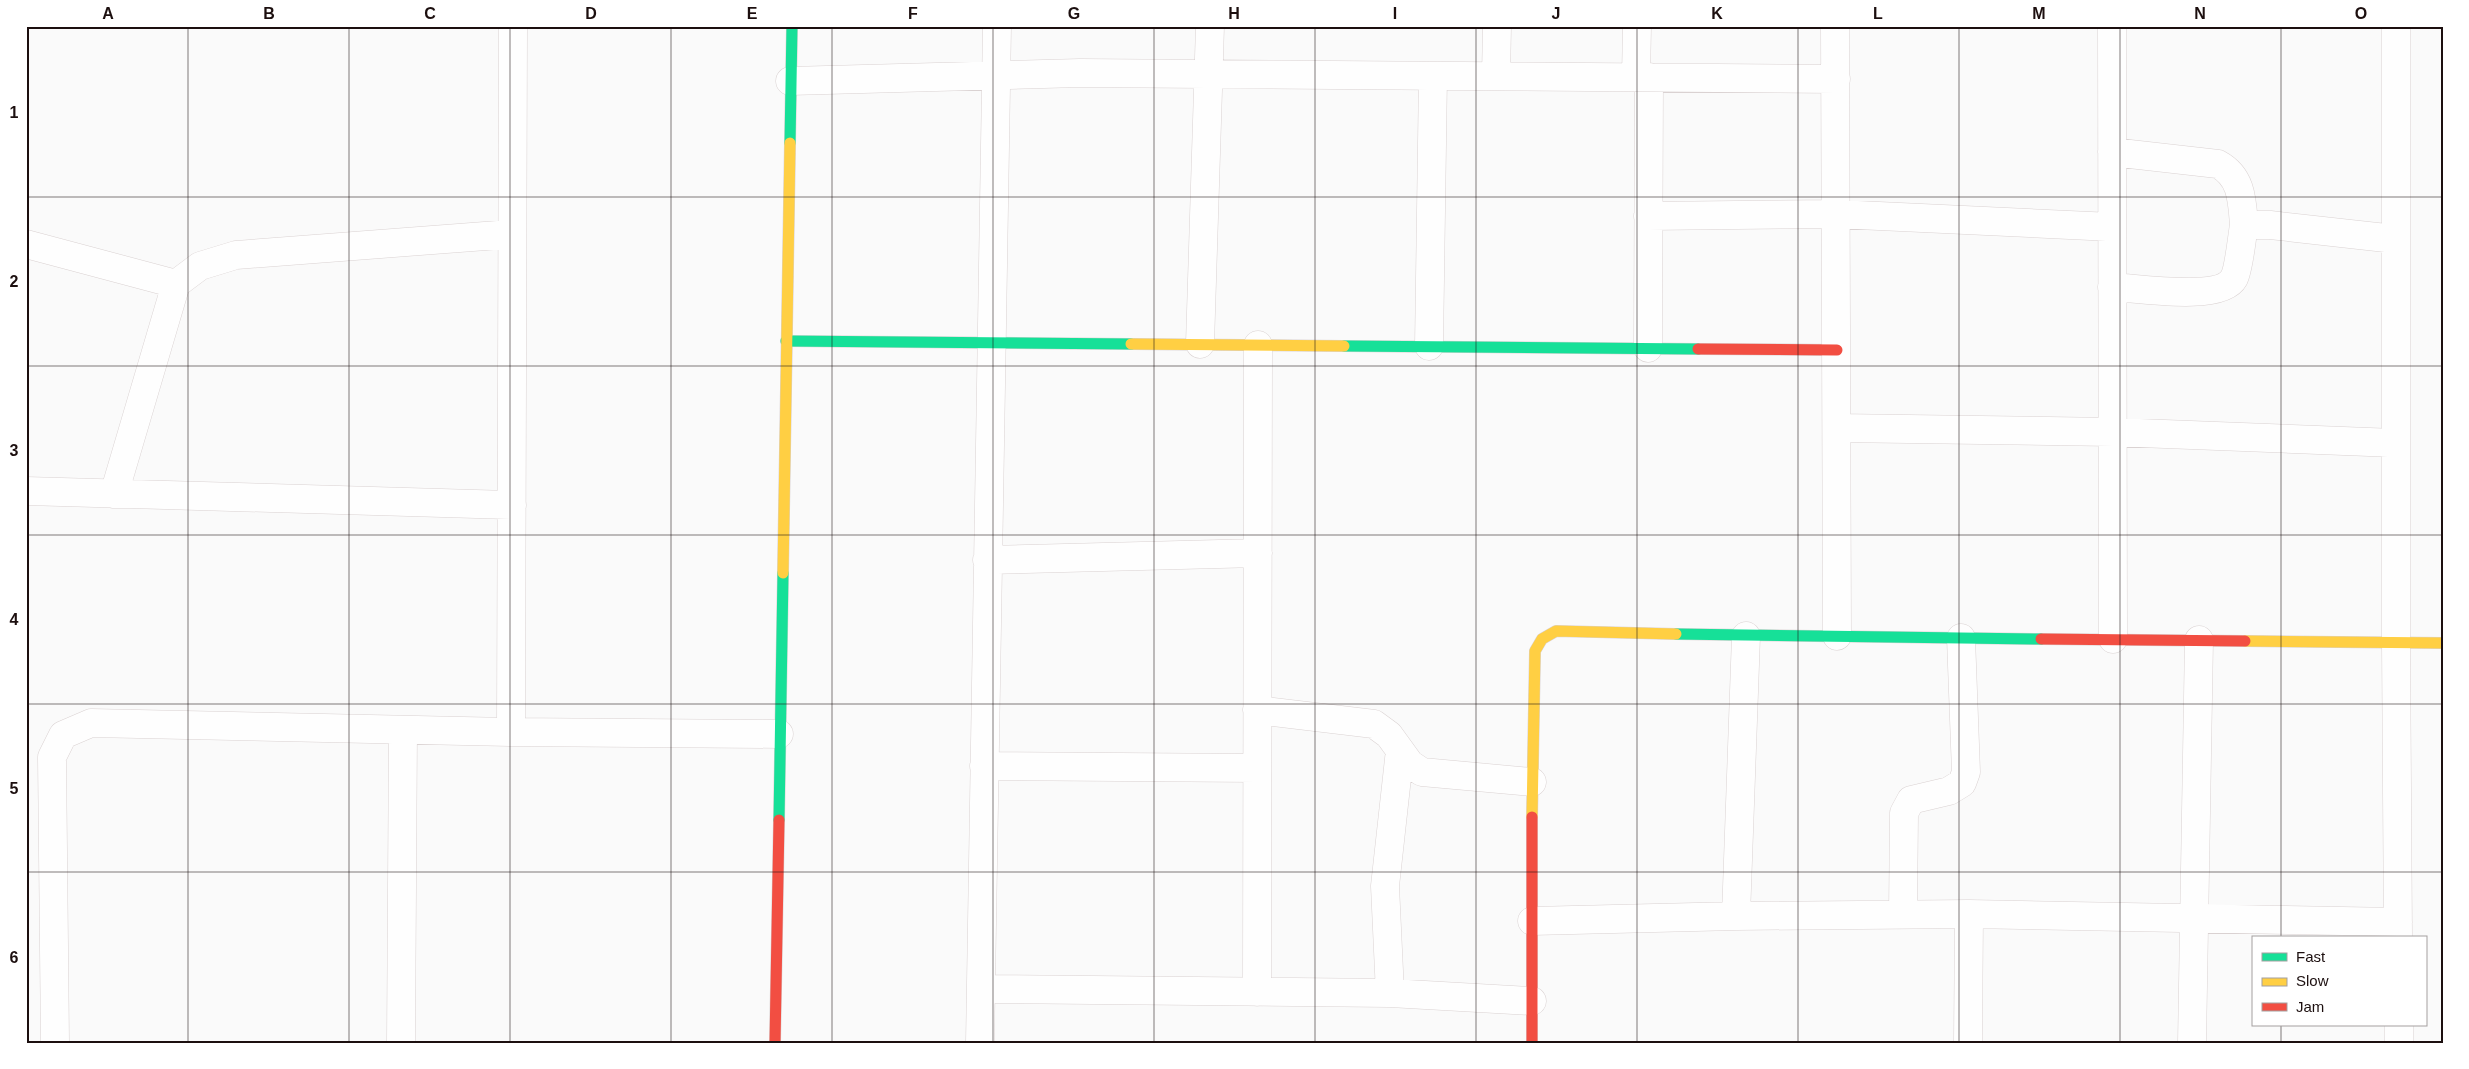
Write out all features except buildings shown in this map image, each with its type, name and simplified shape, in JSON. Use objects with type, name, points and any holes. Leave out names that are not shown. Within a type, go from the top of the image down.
[{"type":"street","points":[[511,732],[513,26]]},
{"type":"street","points":[[774,1043],[792,26]]},
{"type":"street","points":[[980,1043],[990,343],[997,26]]},
{"type":"street","points":[[1200,344],[1210,26]]},
{"type":"street","points":[[1496,76],[1497,26]]},
{"type":"street","points":[[1637,26],[1643,77],[1648,216],[1648,348]]},
{"type":"street","points":[[1835,26],[1836,636]]},
{"type":"street","points":[[2112,26],[2113,639]]},
{"type":"street","points":[[1532,921],[1736,916],[1970,914],[2194,918],[2398,930],[2395,443],[2396,26]]},
{"type":"street","points":[[790,82],[1080,73],[1836,79]]},
{"type":"street","points":[[1429,346],[1433,76]]},
{"type":"street","points":[[2112,152],[2218,164],[2227,169],[2241,188],[2244,225],[2235,278],[2225,287],[2208,292],[2112,287]]},
{"type":"street","points":[[1648,216],[1836,214],[2112,227]]},
{"type":"street","points":[[2244,225],[2270,225],[2395,239]]},
{"type":"street","points":[[114,494],[176,284],[200,266],[236,255],[512,234]]},
{"type":"street","points":[[26,244],[176,284]]},
{"type":"street","points":[[786,341],[1837,350]]},
{"type":"street","points":[[1257,992],[1258,345]]},
{"type":"street","points":[[1837,428],[2112,432],[2395,443]]},
{"type":"street","points":[[26,492],[512,505]]},
{"type":"street","points":[[987,560],[1258,553]]},
{"type":"street","points":[[1532,1043],[1532,782],[1535,652],[1542,639],[1556,631],[1746,636],[2443,642]]},
{"type":"street","points":[[1736,916],[1746,636]]},
{"type":"street","points":[[1903,914],[1904,813],[1911,800],[1949,791],[1962,783],[1966,772],[1961,638]]},
{"type":"street","points":[[2192,1043],[2199,640]]},
{"type":"street","points":[[1257,710],[1374,724],[1389,734],[1410,764],[1422,772],[1532,782]]},
{"type":"street","points":[[55,1043],[52,757],[63,735],[91,724],[511,732],[779,734]]},
{"type":"street","points":[[401,1043],[402,730]]},
{"type":"street","points":[[1390,993],[1385,886],[1400,750]]},
{"type":"street","points":[[984,766],[1257,768]]},
{"type":"street","points":[[1968,1043],[1970,914]]},
{"type":"street","points":[[981,989],[1390,993],[1532,1001]]},
{"type":"street","points":[[2399,1026],[2399,1043]]},
{"type":"traffic: fast","points":[[790,143],[792,26]]},
{"type":"traffic: fast","points":[[786,341],[1131,344]]},
{"type":"traffic: fast","points":[[1344,346],[1698,349]]},
{"type":"traffic: fast","points":[[779,820],[783,573]]},
{"type":"traffic: fast","points":[[1676,634],[2041,639]]},
{"type":"traffic: slow","points":[[783,573],[790,143]]},
{"type":"traffic: slow","points":[[1131,344],[1344,346]]},
{"type":"traffic: slow","points":[[1532,817],[1535,651],[1542,639],[1556,631],[1676,634]]},
{"type":"traffic: slow","points":[[2245,641],[2443,643]]},
{"type":"traffic: jam","points":[[1698,349],[1837,350]]},
{"type":"traffic: jam","points":[[2041,639],[2245,641]]},
{"type":"traffic: jam","points":[[1532,817],[1532,1043]]},
{"type":"traffic: jam","points":[[775,1043],[779,820]]}]
